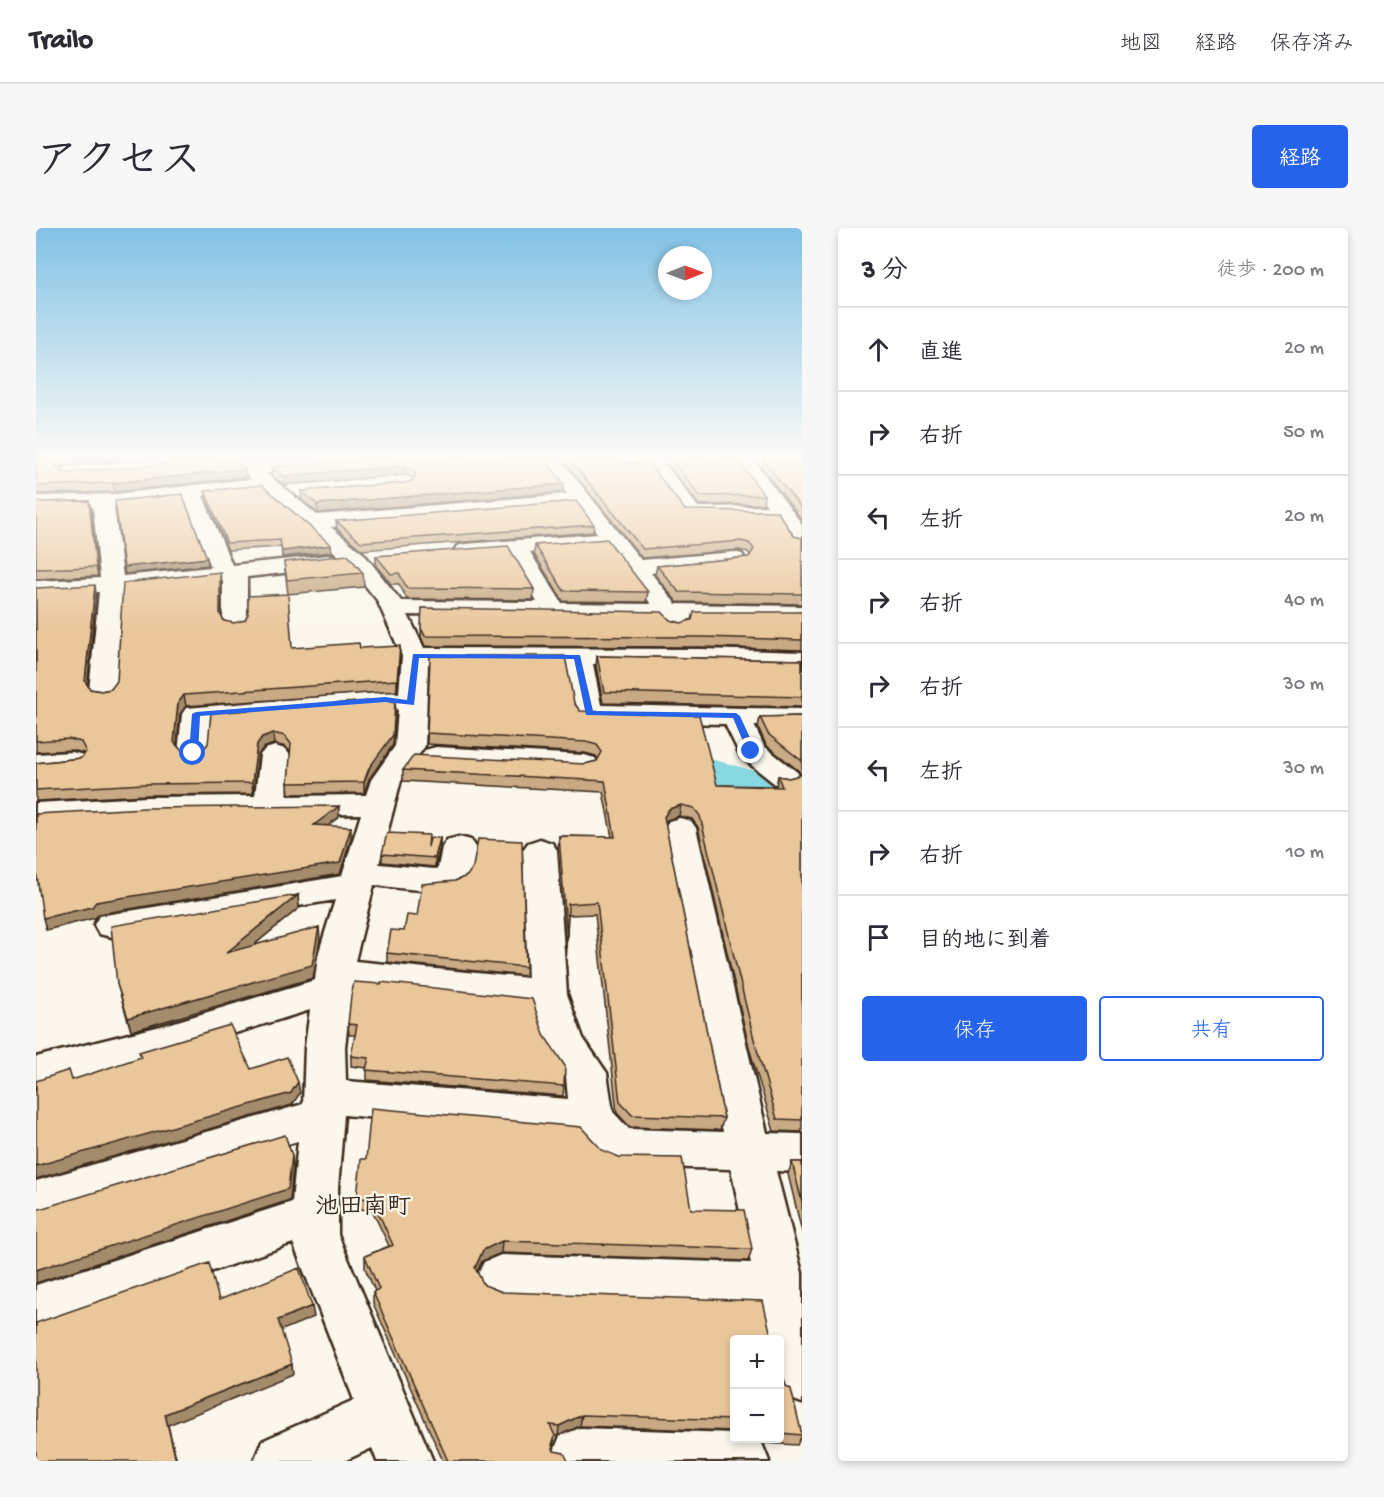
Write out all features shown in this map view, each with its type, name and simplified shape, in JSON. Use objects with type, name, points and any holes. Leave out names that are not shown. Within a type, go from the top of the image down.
[{"type":"street","points":[[103,691],[112,583],[106,518]]},
{"type":"street","points":[[197,518],[230,571],[235,624]]},
{"type":"street","points":[[316,518],[368,558],[415,656],[410,746],[386,780],[378,804],[357,879],[333,981],[325,1047],[314,1235],[405,1461]]},
{"type":"street","points":[[597,518],[671,611],[701,657]]},
{"type":"street","points":[[786,518],[802,538]]},
{"type":"street","points":[[447,552],[614,539]]},
{"type":"street","points":[[516,547],[554,610]]},
{"type":"street","points":[[36,588],[112,583],[368,558]]},
{"type":"street","points":[[636,567],[739,559]]},
{"type":"street","points":[[392,608],[802,613]]},
{"type":"street","points":[[415,656],[701,657],[802,660]]},
{"type":"street","points":[[578,657],[589,713],[802,717]]},
{"type":"street","points":[[193,753],[196,714],[385,700],[411,703]]},
{"type":"street","points":[[736,716],[751,751],[786,778]]},
{"type":"street","points":[[404,754],[584,764]]},
{"type":"street","points":[[270,806],[275,755]]},
{"type":"street","points":[[36,763],[72,761]]},
{"type":"street","points":[[36,813],[147,807],[378,804]]},
{"type":"street","points":[[680,828],[749,1151],[802,1377]]},
{"type":"street","points":[[112,925],[357,879],[438,880],[454,874],[459,847]]},
{"type":"street","points":[[540,850],[548,994],[566,1044],[586,1073],[592,1119],[618,1147],[802,1153]]},
{"type":"street","points":[[36,1073],[161,1041],[333,981],[548,994]]},
{"type":"street","points":[[36,1202],[323,1106],[592,1119]]},
{"type":"street","points":[[36,1309],[315,1215]]},
{"type":"street","points":[[501,1278],[781,1287]]},
{"type":"street","points":[[282,1461],[386,1413]]},
{"type":"street","points":[[580,1456],[741,1461]]},
{"type":"building","points":[[36,518],[91,518],[96,567],[36,569]]},
{"type":"building","points":[[117,518],[191,518],[207,558],[124,567]]},
{"type":"building","points":[[216,518],[299,518],[331,545],[282,551],[280,540],[227,543]]},
{"type":"building","points":[[378,518],[588,518],[594,525],[361,542],[336,521]]},
{"type":"building","points":[[617,518],[781,518],[794,536],[802,538],[802,594],[679,592],[657,566],[749,557],[754,549],[749,543],[741,541],[643,549]]},
{"type":"building","points":[[607,539],[648,592],[564,591],[535,545]]},
{"type":"building","points":[[508,546],[534,589],[407,588],[399,573],[391,574],[376,556]]},
{"type":"building","points":[[348,555],[363,573],[287,580],[284,562]]},
{"type":"building","points":[[220,572],[220,614],[224,621],[234,623],[245,620],[248,614],[248,596],[288,594],[292,648],[359,643],[360,648],[400,646],[397,680],[184,695],[178,703],[174,742],[181,750],[192,753],[202,750],[208,744],[211,713],[385,700],[395,702],[393,735],[369,768],[364,782],[288,783],[291,744],[285,736],[273,733],[262,737],[257,744],[252,783],[145,784],[36,790],[36,763],[81,758],[86,752],[81,742],[69,739],[36,741],[36,588],[95,585],[85,681],[90,689],[101,691],[111,689],[117,681],[123,583]]},
{"type":"building","points":[[422,608],[662,612],[670,620],[681,623],[692,620],[694,612],[802,612],[802,640],[703,637],[425,636],[421,628]]},
{"type":"building","points":[[430,656],[565,656],[574,703],[580,711],[699,715],[717,785],[782,787],[778,776],[789,778],[802,773],[802,1120],[777,1119],[754,1039],[700,816],[694,808],[681,805],[669,809],[664,817],[724,1118],[632,1115],[620,1102],[597,902],[568,904],[567,937],[559,836],[615,837],[605,781],[403,770],[414,755],[585,764],[597,761],[602,752],[597,745],[586,742],[427,733]]},
{"type":"building","points":[[597,656],[802,660],[802,697],[604,692]]},
{"type":"building","points":[[802,716],[802,761],[768,734],[760,717]]},
{"type":"building","points":[[339,806],[314,825],[351,827],[340,863],[96,902],[92,907],[43,918],[36,869],[36,814],[145,808]]},
{"type":"building","points":[[387,833],[429,835],[428,847],[430,838],[440,838],[435,858],[382,854]]},
{"type":"building","points":[[478,839],[522,841],[526,967],[387,953],[391,930],[404,931],[407,915],[417,916],[422,884],[455,881],[467,876],[473,867]]},
{"type":"building","points":[[298,895],[226,953],[319,927],[312,965],[128,1018],[117,984],[111,926]]},
{"type":"building","points":[[354,982],[381,984],[381,982],[532,999],[544,1035],[565,1066],[564,1086],[366,1070],[369,1058],[351,1056],[357,1025],[348,1024]]},
{"type":"building","points":[[230,1025],[251,1069],[287,1057],[298,1082],[291,1093],[36,1166],[36,1081],[69,1070],[72,1080],[141,1057],[139,1052]]},
{"type":"building","points":[[371,1108],[581,1127],[602,1150],[619,1157],[682,1158],[691,1209],[744,1210],[752,1249],[502,1241],[483,1250],[475,1268],[484,1285],[502,1292],[763,1301],[771,1335],[730,1335],[730,1420],[582,1415],[559,1426],[550,1425],[555,1436],[552,1445],[554,1451],[564,1453],[568,1461],[448,1461],[373,1292],[379,1289],[365,1256],[393,1245],[372,1199],[357,1198],[361,1159],[366,1159]]},
{"type":"building","points":[[285,1135],[292,1155],[288,1189],[36,1270],[36,1210]]},
{"type":"building","points":[[792,1162],[802,1162],[802,1202]]},
{"type":"building","points":[[209,1263],[219,1300],[299,1268],[312,1306],[278,1320],[292,1364],[165,1414],[176,1461],[36,1461],[36,1323]]},
{"type":"building","points":[[784,1380],[786,1386],[791,1389],[802,1435],[784,1433]]},
{"type":"waterway","points":[[632,755],[745,787],[767,791],[802,790]]},
{"type":"district","name":"池田南町","points":[[363,1208]]},
{"type":"route","points":[[193,753],[196,714],[385,700],[411,703],[415,656],[578,657],[589,713],[736,716],[751,751]]}]
